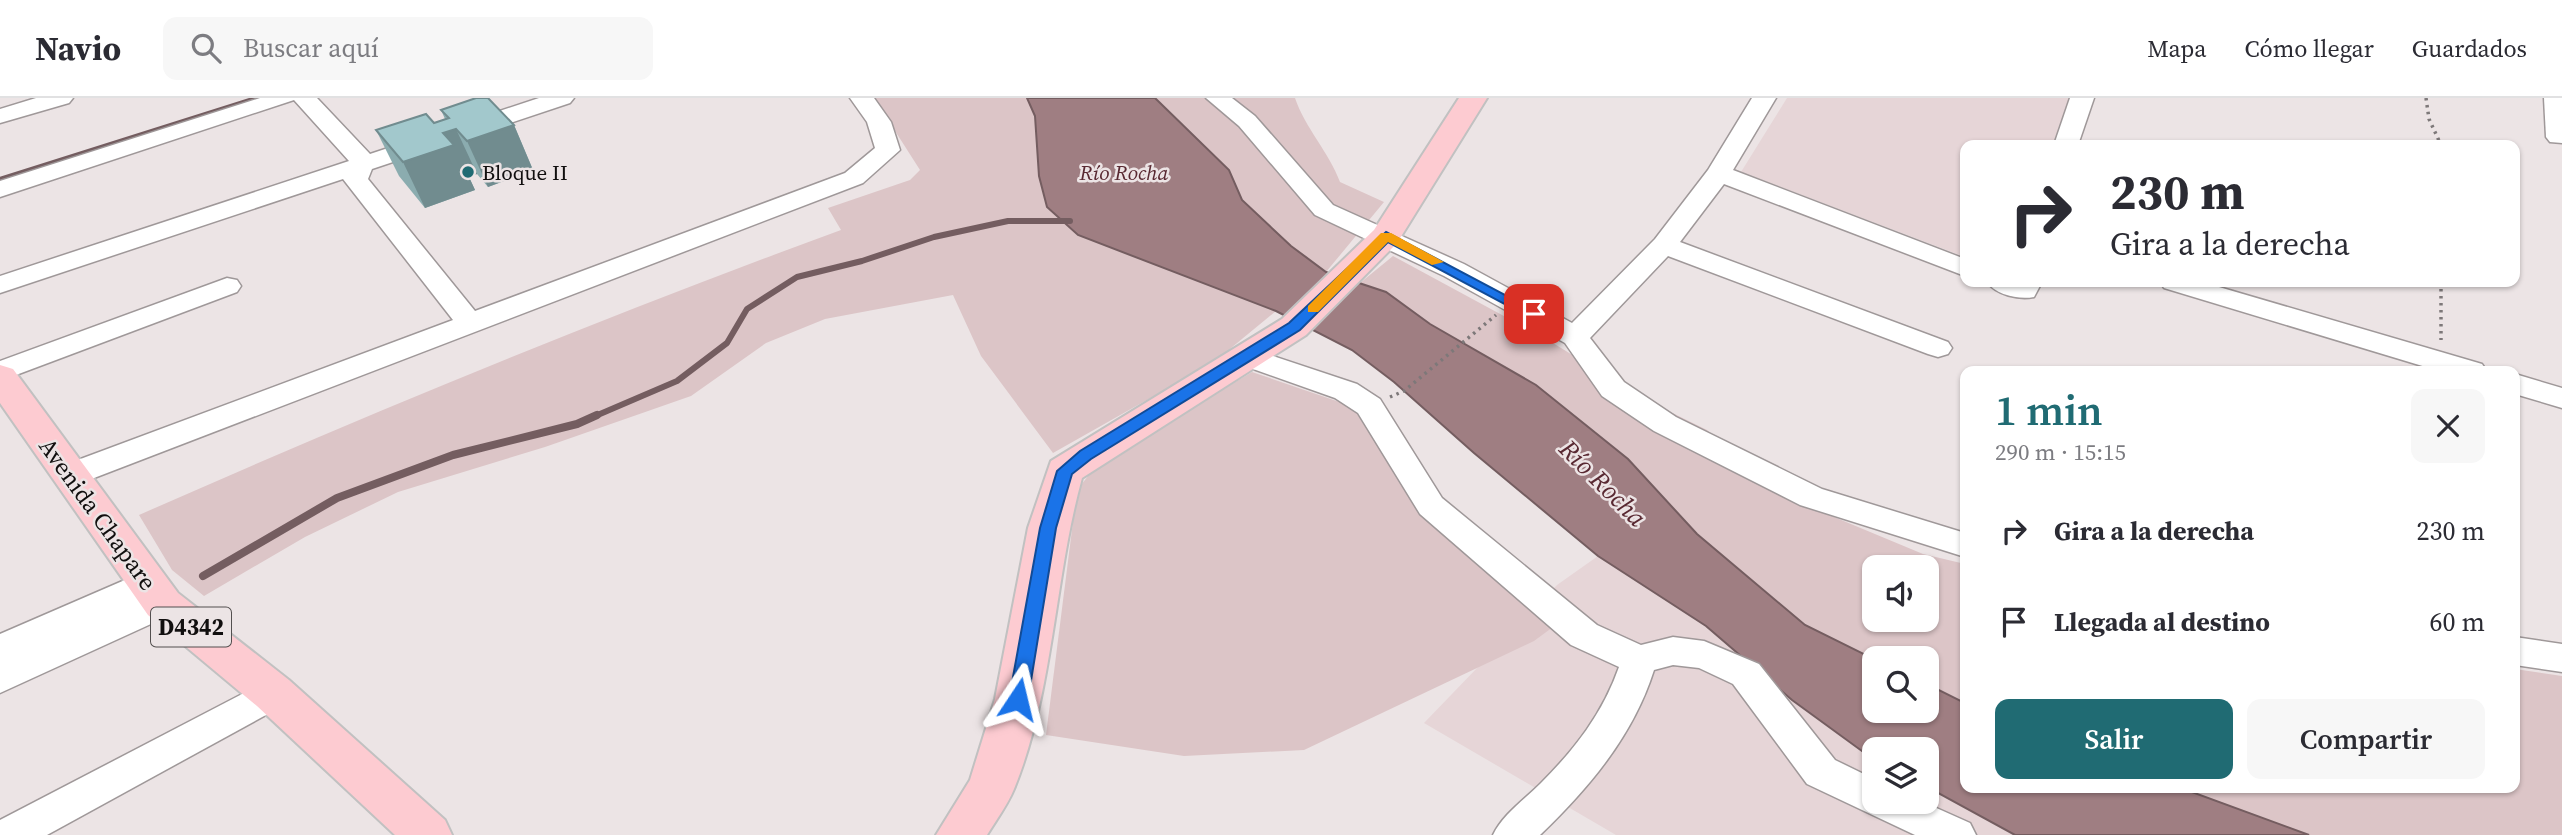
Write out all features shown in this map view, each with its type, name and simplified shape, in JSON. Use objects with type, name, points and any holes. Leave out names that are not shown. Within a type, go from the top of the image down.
[{"type":"main road","points":[[960,835],[991,788],[1018,699],[1048,528],[1065,471],[1086,455],[1294,327],[1386,236],[1474,98]]},
{"type":"main road","name":"Avenida Chapare","points":[[0,377],[156,594],[273,693],[418,832]]},
{"type":"street","points":[[0,116],[61,98]]},
{"type":"street","points":[[0,174],[239,98]]},
{"type":"street","points":[[0,189],[284,98]]},
{"type":"street","points":[[303,98],[363,161],[355,180],[470,323]]},
{"type":"street","points":[[0,285],[562,98]]},
{"type":"street","points":[[70,475],[855,178],[888,150],[879,122],[862,98]]},
{"type":"street","points":[[1218,98],[1247,121],[1324,210],[1386,236],[1514,302],[1575,337],[1613,389],[1665,424],[1811,497],[1960,543]]},
{"type":"street","points":[[1575,337],[1664,245],[1719,173],[1764,98]]},
{"type":"street","points":[[2068,140],[2082,98]]},
{"type":"street","points":[[2556,98],[2558,137]]},
{"type":"street","points":[[1719,173],[1960,266]]},
{"type":"street","points":[[1664,245],[1938,348]]},
{"type":"street","points":[[0,372],[227,286]]},
{"type":"street","points":[[2191,287],[2455,366]]},
{"type":"street","points":[[1249,357],[1346,391],[1369,406],[1431,506],[1584,635],[1639,660],[1673,651],[1704,655],[1746,674],[1821,772],[1862,791]]},
{"type":"street","points":[[2520,385],[2562,398]]},
{"type":"street","points":[[0,649],[156,594]]},
{"type":"street","points":[[0,678],[156,594]]},
{"type":"street","points":[[2520,652],[2562,658]]},
{"type":"street","points":[[1513,835],[1594,753],[1631,689],[1639,660]]},
{"type":"street","points":[[10,835],[273,693]]},
{"type":"street","points":[[1910,814],[1956,835]]},
{"type":"path","points":[[2426,98],[2429,119],[2439,140]]},
{"type":"path","points":[[2441,287],[2441,362]]},
{"type":"path","points":[[1404,391],[1514,302]]},
{"type":"shaded area","points":[[874,98],[1027,98],[1035,116],[1039,176],[1047,207],[1078,235],[1276,311],[1214,362],[1053,453],[981,356],[953,295],[825,319],[766,343],[691,396],[545,447],[398,492],[305,537],[204,596],[172,570],[139,515],[487,367],[841,230],[828,208],[910,180],[920,170]]},
{"type":"shaded area","points":[[1155,98],[1295,98],[1340,182],[1384,202],[1326,272],[1291,246],[1242,200],[1229,170]]},
{"type":"shaded area","points":[[1787,98],[2071,98],[2056,140],[1960,140],[1960,255],[1741,172]]},
{"type":"shaded area","points":[[1393,256],[1548,340],[1644,399],[1707,430],[1774,492],[1927,555],[1862,555],[1862,632],[1939,632],[1939,558],[1960,563],[1960,700],[1939,690],[1939,646],[1862,646],[1862,653],[1805,625],[1697,534],[1628,459],[1536,385],[1430,324],[1386,292],[1360,283]]},
{"type":"shaded area","points":[[1252,372],[1357,408],[1553,627],[1534,641],[1304,750],[1184,756],[1046,735],[1077,490],[1096,466]]},
{"type":"shaded area","points":[[1598,556],[1706,626],[1792,700],[1862,750],[1862,814],[1939,814],[1939,794],[2015,835],[1616,835],[1424,723],[1557,585]]},
{"type":"shaded area","points":[[2520,670],[2562,676],[2562,835],[2309,835],[2195,793],[2520,793]]},
{"type":"water","name":"Río Rocha","points":[[1027,98],[1155,98],[1229,170],[1242,200],[1291,246],[1326,272],[1386,292],[1430,324],[1536,385],[1628,459],[1697,534],[1805,625],[1862,653],[1862,723],[1939,723],[1939,690],[1960,700],[1960,793],[2195,793],[2309,835],[2015,835],[1939,794],[1939,737],[1862,737],[1862,751],[1792,700],[1706,626],[1598,556],[1474,453],[1394,382],[1352,350],[1276,311],[1078,235],[1047,207],[1039,176],[1035,116]]},
{"type":"building","points":[[476,98],[488,98],[514,125],[467,141],[456,129],[443,133],[454,145],[403,162],[376,130],[426,114],[434,123],[449,118],[441,110]]},
{"type":"waterway","points":[[0,180],[259,98]]},
{"type":"waterway","points":[[593,417],[677,381],[727,343],[747,309],[797,277],[862,261],[934,237],[1008,221],[1070,221]]},
{"type":"waterway","points":[[203,576],[337,498],[453,455],[577,424],[597,415]]},
{"type":"slow traffic","points":[[1313,309],[1386,236],[1437,262]]},
{"type":"place","name":"Bloque II","points":[[468,172]]},
{"type":"route","points":[[1018,699],[1048,528],[1065,471],[1086,455],[1294,327],[1386,236],[1534,314]]}]
